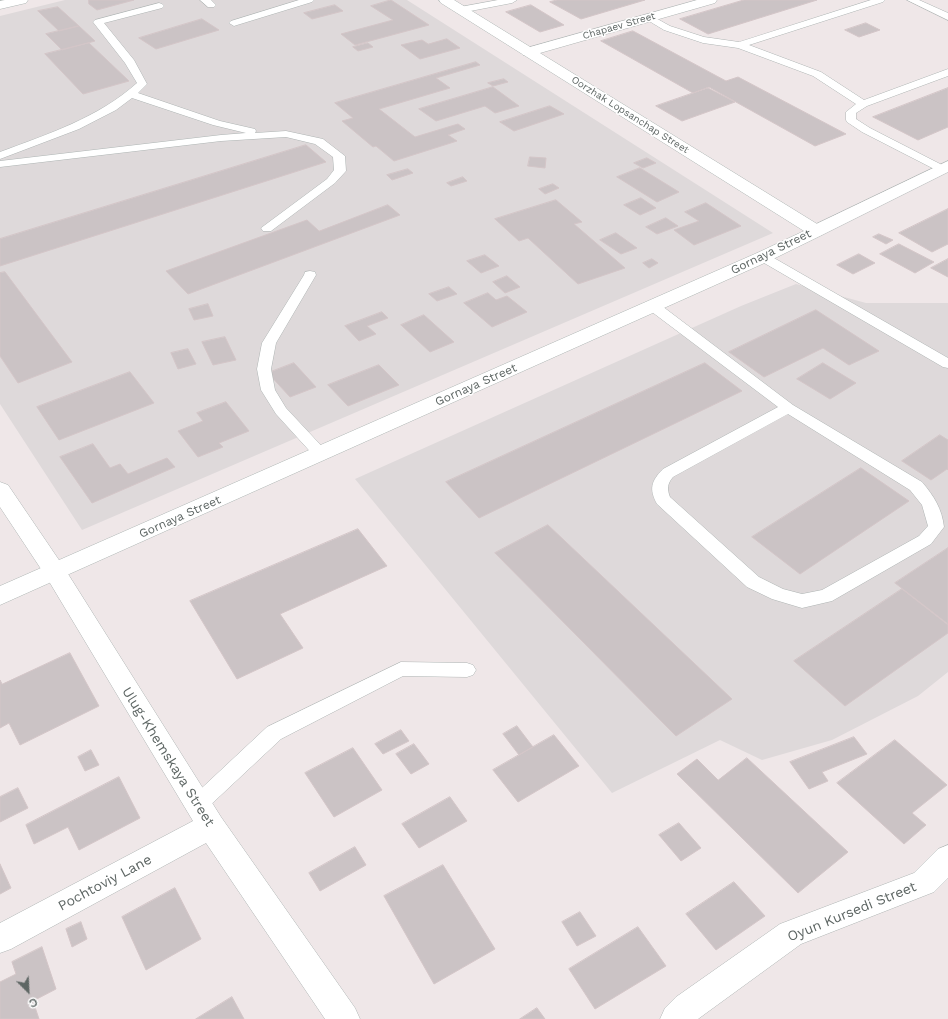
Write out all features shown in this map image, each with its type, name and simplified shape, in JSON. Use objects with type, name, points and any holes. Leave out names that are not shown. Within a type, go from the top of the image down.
[{"type":"street","points":[[0,5],[22,0]]},
{"type":"street","name":"Oorzhak Lopsanchap Street","points":[[445,0],[816,231]]},
{"type":"street","name":"Chapaev Street","points":[[528,52],[711,0]]},
{"type":"street","name":"Gornaya Street","points":[[0,596],[763,257],[945,167]]},
{"type":"street","name":"Ulug-Khemskaya Street","points":[[0,490],[55,572],[204,815],[344,1019]]},
{"type":"street","name":"Pochtoviy Lane","points":[[0,940],[204,815]]},
{"type":"street","name":"Oyun Kursedi Street","points":[[676,1019],[687,1008],[791,934],[924,883],[948,858]]},
{"type":"lane","points":[[234,23],[309,0]]},
{"type":"lane","points":[[460,10],[512,0]]},
{"type":"lane","points":[[740,45],[880,0]]},
{"type":"lane","points":[[912,0],[948,16]]},
{"type":"lane","points":[[0,156],[98,116],[132,95],[142,84],[130,62],[98,22],[160,6]]},
{"type":"lane","points":[[650,18],[667,28],[703,40],[740,45],[817,74],[863,104]]},
{"type":"lane","points":[[945,167],[866,130],[851,120],[851,112],[863,104],[948,72]]},
{"type":"lane","points":[[132,95],[217,123],[269,135]]},
{"type":"lane","points":[[0,164],[221,138],[286,134],[319,141],[339,156],[340,171],[331,181],[267,228]]},
{"type":"lane","points":[[763,257],[948,364]]},
{"type":"lane","points":[[310,275],[269,343],[264,369],[268,390],[281,411],[321,454]]},
{"type":"lane","points":[[653,306],[788,408],[916,486],[927,498],[934,511],[936,527],[925,540],[826,596],[802,600],[778,594],[753,582],[663,500],[659,489],[662,479],[668,472],[788,408]]},
{"type":"lane","points":[[204,815],[274,733],[402,669],[468,670]]},
{"type":"shaded area","points":[[65,0],[407,0],[773,233],[82,530],[0,404],[0,16]]},
{"type":"shaded area","points":[[796,284],[866,303],[948,303],[948,672],[918,696],[832,740],[762,760],[720,740],[612,793],[355,479],[741,306]]},
{"type":"building","points":[[89,0],[134,0],[97,10],[89,4]]},
{"type":"building","points":[[391,0],[429,25],[355,45],[341,34],[393,20],[371,6]]},
{"type":"building","points":[[557,0],[645,0],[581,19],[550,2]]},
{"type":"building","points":[[744,0],[817,0],[708,34],[680,19]]},
{"type":"building","points":[[335,5],[343,11],[312,19],[304,13]]},
{"type":"building","points":[[531,5],[564,25],[540,32],[506,12]]},
{"type":"building","points":[[58,7],[79,26],[59,31],[38,11]]},
{"type":"building","points":[[202,19],[219,30],[156,49],[139,38]]},
{"type":"building","points":[[866,23],[880,30],[859,37],[845,30]]},
{"type":"building","points":[[79,26],[95,41],[62,50],[46,34]]},
{"type":"building","points":[[633,31],[726,81],[738,77],[846,134],[815,146],[709,87],[693,93],[601,41]]},
{"type":"building","points":[[447,39],[460,48],[420,59],[401,45],[422,40],[428,44]]},
{"type":"building","points":[[89,43],[129,81],[83,94],[45,54]]},
{"type":"building","points":[[368,43],[373,47],[358,51],[353,47]]},
{"type":"building","points":[[476,62],[480,65],[436,78],[450,88],[379,109],[415,137],[458,124],[465,129],[448,135],[457,141],[394,161],[376,146],[373,147],[342,121],[353,118],[335,103]]},
{"type":"building","points":[[504,79],[508,82],[493,86],[488,83]]},
{"type":"building","points":[[493,87],[519,106],[495,113],[485,106],[436,121],[419,109]]},
{"type":"building","points":[[708,88],[735,102],[682,121],[656,106]]},
{"type":"building","points":[[948,88],[948,127],[918,140],[873,117]]},
{"type":"building","points":[[550,106],[564,114],[514,131],[500,122]]},
{"type":"building","points":[[306,145],[326,162],[0,266],[0,239]]},
{"type":"building","points":[[530,157],[546,158],[545,168],[528,166]]},
{"type":"building","points":[[647,158],[656,163],[643,168],[634,163]]},
{"type":"building","points":[[640,168],[679,192],[657,202],[617,177]]},
{"type":"building","points":[[408,169],[413,173],[392,180],[387,175]]},
{"type":"building","points":[[463,177],[467,181],[451,186],[447,183]]},
{"type":"building","points":[[553,184],[559,188],[545,194],[539,189]]},
{"type":"building","points":[[641,198],[656,208],[640,215],[624,205]]},
{"type":"building","points":[[556,200],[582,222],[574,224],[625,268],[578,284],[528,238],[519,241],[495,219]]},
{"type":"building","points":[[706,203],[741,226],[694,245],[674,230],[699,221],[685,212]]},
{"type":"building","points":[[388,205],[400,215],[188,294],[166,271],[307,220],[319,231]]},
{"type":"building","points":[[948,209],[948,244],[932,252],[899,233]]},
{"type":"building","points":[[666,218],[678,226],[657,234],[646,227]]},
{"type":"building","points":[[616,233],[637,248],[621,254],[600,240]]},
{"type":"building","points":[[879,234],[893,240],[886,244],[873,237]]},
{"type":"building","points":[[899,244],[934,262],[915,273],[880,254]]},
{"type":"building","points":[[859,254],[875,263],[853,274],[837,265]]},
{"type":"building","points":[[485,255],[499,266],[481,273],[467,261]]},
{"type":"building","points":[[652,259],[658,263],[649,268],[643,263]]},
{"type":"building","points":[[948,259],[948,277],[931,268]]},
{"type":"building","points":[[5,272],[72,362],[18,383],[0,356],[0,273]]},
{"type":"building","points":[[507,276],[520,287],[505,293],[493,282]]},
{"type":"building","points":[[449,287],[457,294],[437,301],[429,294]]},
{"type":"building","points":[[488,293],[496,300],[507,296],[527,312],[492,327],[464,303]]},
{"type":"building","points":[[208,304],[213,316],[194,320],[189,309]]},
{"type":"building","points":[[816,310],[879,351],[849,365],[823,348],[764,377],[729,352]]},
{"type":"building","points":[[382,312],[388,318],[367,326],[376,334],[359,341],[345,326]]},
{"type":"building","points":[[424,315],[454,342],[430,352],[401,325]]},
{"type":"building","points":[[225,337],[236,360],[213,365],[202,342]]},
{"type":"building","points":[[188,349],[196,364],[178,369],[171,353]]},
{"type":"building","points":[[294,363],[316,387],[290,397],[268,373]]},
{"type":"building","points":[[705,363],[742,391],[479,518],[446,482]]},
{"type":"building","points":[[823,363],[856,383],[830,399],[797,379]]},
{"type":"building","points":[[379,365],[399,385],[348,406],[328,385]]},
{"type":"building","points":[[130,372],[154,403],[59,440],[37,407]]},
{"type":"building","points":[[226,402],[249,431],[219,443],[223,447],[198,457],[178,431],[203,421],[197,413]]},
{"type":"building","points":[[940,435],[948,440],[948,470],[947,469],[931,480],[902,461]]},
{"type":"building","points":[[93,444],[110,468],[120,464],[128,474],[167,458],[175,467],[92,503],[60,457]]},
{"type":"building","points":[[861,468],[909,501],[800,574],[752,537]]},
{"type":"building","points":[[548,525],[732,699],[676,736],[495,553]]},
{"type":"building","points":[[358,529],[387,566],[280,614],[303,648],[237,679],[190,601]]},
{"type":"building","points":[[948,548],[948,624],[895,583]]},
{"type":"building","points":[[902,589],[948,625],[948,633],[845,706],[794,661]]},
{"type":"building","points":[[70,653],[99,706],[20,745],[9,723],[0,728],[0,680],[2,684]]},
{"type":"building","points":[[517,726],[533,747],[519,755],[503,734]]},
{"type":"building","points":[[401,730],[409,741],[383,754],[375,744]]},
{"type":"building","points":[[554,735],[579,766],[518,802],[493,770]]},
{"type":"building","points":[[854,737],[867,754],[822,772],[828,781],[809,789],[790,762]]},
{"type":"building","points":[[895,740],[947,785],[912,813],[926,825],[904,844],[837,783]]},
{"type":"building","points":[[414,744],[429,764],[411,774],[396,754]]},
{"type":"building","points":[[353,748],[382,790],[334,817],[305,773]]},
{"type":"building","points":[[91,750],[99,765],[85,771],[78,757]]},
{"type":"building","points":[[747,758],[848,852],[798,893],[677,774],[697,759],[718,780]]},
{"type":"building","points":[[119,777],[140,818],[79,850],[68,827],[34,844],[26,825]]},
{"type":"building","points":[[18,788],[28,808],[0,822],[0,797]]},
{"type":"building","points":[[450,797],[467,821],[419,848],[402,824]]},
{"type":"building","points":[[679,823],[701,848],[681,861],[659,835]]},
{"type":"building","points":[[355,847],[366,865],[320,891],[309,873]]},
{"type":"building","points":[[0,864],[11,888],[0,894]]},
{"type":"building","points":[[443,865],[495,949],[434,984],[384,896]]},
{"type":"building","points":[[734,882],[765,916],[716,950],[686,914]]},
{"type":"building","points":[[175,888],[201,939],[146,970],[122,917]]},
{"type":"building","points":[[580,912],[596,936],[577,946],[562,922]]},
{"type":"building","points":[[81,922],[87,939],[72,947],[66,929]]},
{"type":"building","points":[[638,927],[666,966],[595,1009],[569,969]]},
{"type":"building","points":[[42,947],[56,989],[33,1001],[39,1019],[0,1019],[0,982],[16,974],[12,962]]},
{"type":"building","points":[[232,997],[244,1019],[196,1019]]},
{"type":"building","points":[[537,1008],[545,1019],[520,1019]]}]
